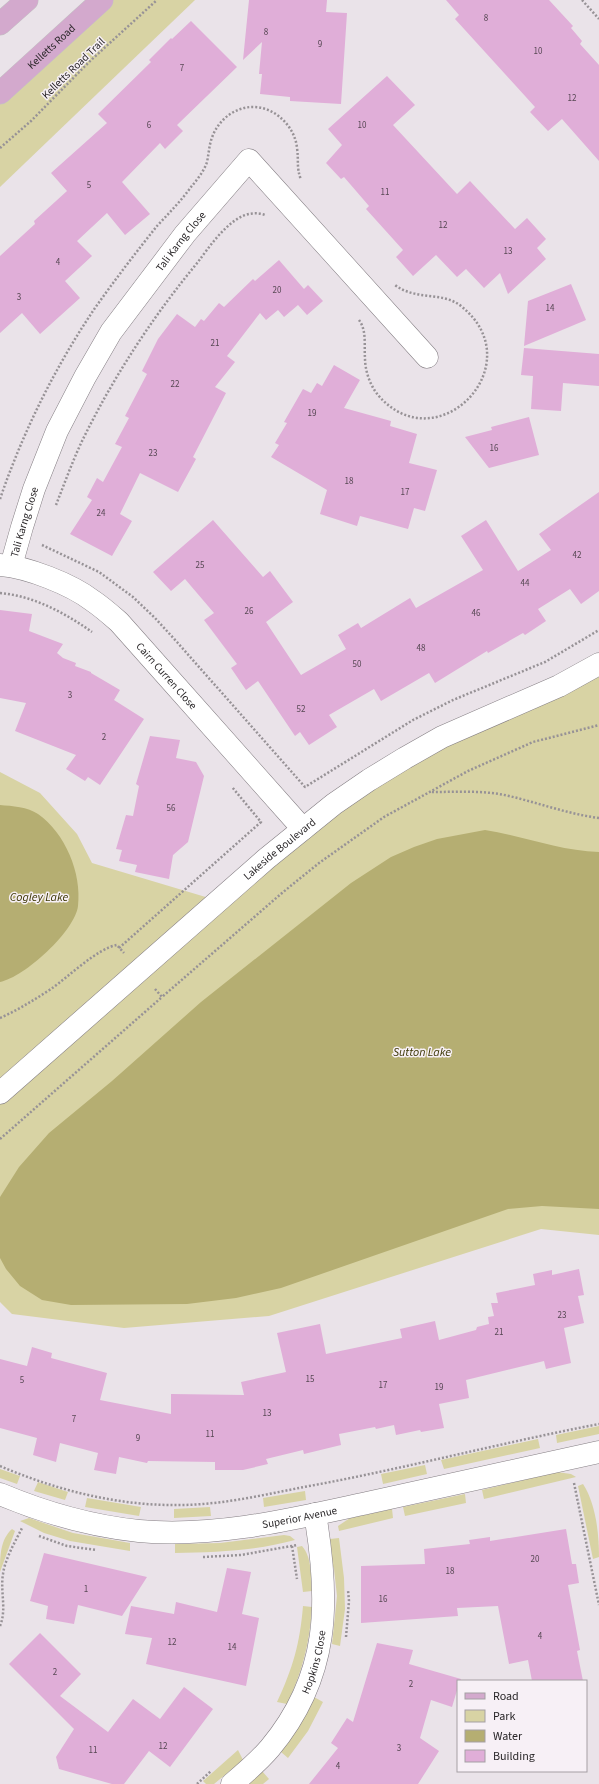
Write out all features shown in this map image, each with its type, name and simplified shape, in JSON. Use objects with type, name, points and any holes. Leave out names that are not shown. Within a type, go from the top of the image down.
[{"type":"main road","points":[[0,24],[27,0]]},
{"type":"main road","name":"Kelletts Road","points":[[0,93],[102,0]]},
{"type":"street","name":"Tali Karng Close","points":[[6,566],[57,431],[85,377],[111,332],[184,234],[249,160],[427,357]]},
{"type":"street","name":"Cairn Curren Close","points":[[6,566],[38,574],[62,584],[92,600],[119,622],[303,829]]},
{"type":"street","name":"Lakeside Boulevard","points":[[0,1093],[303,829],[369,780],[404,758],[481,719],[558,686],[599,664]]},
{"type":"street","name":"Superior Avenue","points":[[2,1500],[66,1518],[103,1526],[140,1531],[182,1532],[225,1529],[315,1514],[599,1452]]},
{"type":"street","name":"Hopkins Close","points":[[232,1784],[269,1749],[288,1724],[304,1695],[314,1669],[320,1645],[324,1595],[315,1514]]},
{"type":"path","name":"Kelletts Road Trail","points":[[0,148],[30,121],[90,61],[157,0]]},
{"type":"path","points":[[582,0],[599,18]]},
{"type":"path","points":[[0,500],[9,475],[44,395],[72,344],[96,307],[156,227],[191,188],[202,172],[207,161],[213,135],[219,123],[230,113],[245,108],[256,107],[280,116],[294,136],[297,148],[297,169],[304,185]]},
{"type":"path","points":[[54,508],[85,435],[132,351],[159,312],[207,251],[234,221],[250,213],[259,212],[267,215]]},
{"type":"path","points":[[358,318],[362,323],[365,358],[371,383],[378,394],[388,404],[399,411],[412,416],[436,418],[452,412],[468,401],[484,376],[487,360],[488,348],[478,324],[460,306],[450,300],[410,294],[394,284]]},
{"type":"path","points":[[41,547],[44,540]]},
{"type":"path","points":[[0,593],[27,599],[51,607],[69,616],[94,634]]},
{"type":"path","points":[[0,1139],[162,997],[319,863],[384,816],[468,772],[533,742],[599,725]]},
{"type":"path","points":[[119,948],[261,822],[230,785]]},
{"type":"path","points":[[431,792],[484,792],[508,796],[579,815],[599,818]]},
{"type":"path","points":[[0,1018],[28,1005],[104,949],[117,945],[162,997]]},
{"type":"path","points":[[0,1466],[56,1486],[104,1498],[137,1503],[181,1505],[243,1498],[361,1476],[599,1424]]},
{"type":"path","points":[[574,1483],[599,1605]]},
{"type":"path","points":[[0,1626],[3,1619],[4,1608],[2,1586],[3,1573],[22,1528]]},
{"type":"path","points":[[292,1546],[298,1582]]},
{"type":"path","points":[[197,1784],[215,1767]]},
{"type":"green space","points":[[102,0],[195,0],[0,187],[0,93]]},
{"type":"green space","name":"Sutton Lake","points":[[599,664],[599,1235],[541,1229],[269,1316],[124,1328],[12,1314],[0,1302],[0,772],[40,793],[77,834],[92,863],[219,901],[334,804]]},
{"type":"green space","points":[[599,1426],[599,1434],[557,1443],[556,1435]]},
{"type":"green space","points":[[538,1439],[540,1448],[444,1469],[441,1460]]},
{"type":"green space","points":[[425,1465],[427,1474],[383,1484],[381,1474]]},
{"type":"green space","points":[[0,1469],[20,1476],[17,1484],[0,1478]]},
{"type":"green space","points":[[557,1472],[571,1474],[576,1477],[484,1499],[482,1490]]},
{"type":"green space","points":[[38,1482],[68,1492],[65,1500],[34,1491]]},
{"type":"green space","points":[[583,1484],[591,1501],[596,1519],[599,1557],[593,1559],[578,1486]]},
{"type":"green space","points":[[305,1491],[306,1500],[264,1507],[263,1498]]},
{"type":"green space","points":[[465,1494],[466,1503],[405,1516],[403,1507]]},
{"type":"green space","points":[[87,1498],[141,1507],[139,1516],[85,1507]]},
{"type":"green space","points":[[210,1507],[211,1516],[174,1518],[174,1509]]},
{"type":"green space","points":[[392,1509],[393,1518],[339,1531],[338,1526],[350,1518]]},
{"type":"green space","points":[[29,1518],[73,1533],[130,1543],[130,1551],[70,1541],[44,1533],[20,1521]]},
{"type":"green space","points":[[12,1529],[15,1531],[0,1572],[3,1543],[8,1533]]},
{"type":"green space","points":[[284,1535],[290,1536],[295,1540],[250,1549],[175,1553],[175,1544],[220,1543]]},
{"type":"green space","points":[[339,1538],[344,1578],[345,1609],[340,1646],[332,1644],[337,1596],[334,1569],[328,1552],[330,1539]]},
{"type":"green space","points":[[302,1546],[308,1556],[312,1591],[303,1592],[297,1547]]},
{"type":"green space","points":[[303,1606],[312,1607],[307,1645],[301,1669],[287,1704],[277,1702],[287,1678],[298,1644]]},
{"type":"green space","points":[[314,1697],[323,1702],[308,1731],[288,1758],[281,1752],[299,1726]]},
{"type":"green space","points":[[238,1750],[243,1760],[214,1784],[206,1784],[203,1781]]},
{"type":"green space","points":[[262,1771],[269,1779],[263,1784],[247,1784]]},
{"type":"water","name":"Cogley Lake","points":[[0,805],[20,807],[30,810],[48,822],[64,843],[70,855],[79,893],[78,906],[75,916],[59,940],[47,952],[22,972],[0,982]]},
{"type":"water","name":"Sutton Lake","points":[[485,830],[570,849],[599,852],[599,1209],[542,1206],[508,1209],[281,1288],[236,1298],[187,1304],[71,1305],[42,1300],[20,1286],[6,1269],[0,1258],[0,1197],[19,1167],[49,1133],[112,1081],[201,1002],[351,883],[391,857],[414,847],[437,839]]},
{"type":"building","points":[[249,0],[327,0],[326,12],[347,13],[341,104],[290,101],[290,97],[260,94],[262,74],[259,74],[262,42],[243,60]]},
{"type":"building","points":[[446,0],[549,0],[573,26],[571,28],[582,41],[580,44],[599,65],[599,161],[562,119],[548,131],[530,112],[535,107],[455,19],[459,15]]},
{"type":"building","points":[[191,21],[237,67],[177,125],[183,131],[165,149],[160,143],[122,182],[150,214],[125,235],[107,213],[77,241],[92,256],[65,281],[80,298],[40,334],[22,313],[0,333],[0,256],[35,224],[34,221],[67,191],[51,173],[107,123],[98,114],[151,62],[149,60],[171,38],[172,39]]},
{"type":"building","points":[[387,76],[415,105],[393,125],[457,194],[470,181],[515,229],[527,218],[546,239],[537,248],[546,259],[508,294],[500,273],[484,288],[466,269],[457,277],[436,255],[413,276],[396,257],[403,250],[366,209],[369,206],[344,177],[341,179],[326,163],[342,145],[328,129]]},
{"type":"building","points":[[279,260],[304,289],[308,285],[323,301],[307,315],[298,305],[284,317],[278,310],[266,320],[260,313],[227,356],[235,362],[215,387],[226,393],[193,457],[196,459],[178,492],[140,473],[120,514],[132,521],[112,556],[70,534],[92,500],[87,497],[97,478],[103,482],[122,447],[115,444],[129,418],[125,416],[147,374],[142,371],[158,339],[177,314],[195,327],[201,319],[204,321],[219,303],[224,307],[253,279],[255,281]]},
{"type":"building","points":[[571,284],[586,320],[524,346],[528,301]]},
{"type":"building","points":[[524,348],[599,354],[599,386],[563,383],[561,411],[531,409],[533,376],[521,375]]},
{"type":"building","points":[[334,365],[360,380],[344,408],[391,421],[390,426],[417,434],[409,463],[437,470],[425,511],[414,508],[408,529],[360,516],[357,526],[320,514],[327,490],[271,457],[279,445],[275,443],[287,423],[284,422],[303,389],[311,393],[317,383],[322,386]]},
{"type":"building","points":[[529,417],[539,455],[489,468],[465,437],[492,430],[491,427]]},
{"type":"building","points":[[599,492],[599,591],[581,604],[570,589],[538,609],[546,621],[525,635],[523,633],[488,653],[487,651],[435,683],[429,673],[381,701],[374,689],[329,715],[337,727],[309,745],[300,732],[295,736],[258,681],[246,690],[231,668],[237,664],[204,620],[214,613],[185,579],[171,591],[153,572],[213,520],[263,577],[270,571],[293,602],[266,622],[301,675],[346,649],[338,635],[358,623],[361,628],[410,598],[416,608],[483,570],[461,536],[486,520],[518,571],[551,550],[539,534]]},
{"type":"building","points":[[0,610],[32,614],[29,631],[63,644],[57,653],[63,658],[76,663],[75,666],[91,672],[120,690],[114,700],[144,719],[100,785],[88,777],[85,781],[66,769],[76,755],[15,731],[26,703],[0,698]]},
{"type":"building","points":[[150,736],[180,740],[176,758],[196,762],[204,776],[188,842],[173,855],[169,879],[135,872],[137,865],[119,861],[122,850],[116,849],[126,815],[133,816],[139,786],[136,784]]},
{"type":"building","points":[[579,1269],[584,1295],[578,1296],[584,1323],[564,1328],[571,1363],[546,1369],[544,1361],[466,1380],[469,1398],[439,1404],[444,1428],[421,1432],[420,1430],[396,1435],[394,1425],[339,1434],[341,1445],[304,1454],[303,1450],[266,1459],[268,1464],[243,1470],[215,1470],[215,1462],[148,1461],[147,1463],[119,1457],[116,1474],[94,1470],[98,1453],[60,1443],[56,1462],[33,1455],[37,1438],[0,1428],[0,1359],[27,1366],[32,1347],[52,1353],[51,1358],[107,1373],[100,1400],[171,1414],[171,1394],[244,1395],[241,1382],[286,1372],[277,1333],[320,1324],[326,1354],[402,1338],[400,1329],[435,1321],[439,1340],[476,1330],[477,1327],[489,1324],[488,1317],[494,1316],[491,1303],[498,1303],[496,1293],[535,1285],[533,1274],[552,1270],[552,1275]]},
{"type":"building","points":[[566,1529],[572,1564],[576,1564],[579,1583],[568,1585],[580,1650],[577,1651],[583,1680],[532,1680],[528,1660],[509,1664],[498,1606],[457,1608],[458,1616],[361,1623],[361,1566],[425,1564],[424,1549],[470,1544],[469,1540],[490,1537],[490,1541]]},
{"type":"building","points":[[44,1553],[147,1577],[122,1616],[78,1605],[74,1624],[46,1619],[48,1606],[30,1601]]},
{"type":"building","points":[[227,1568],[251,1572],[242,1614],[259,1618],[246,1686],[146,1664],[152,1638],[125,1634],[131,1606],[174,1614],[176,1602],[217,1612]]},
{"type":"building","points":[[40,1633],[81,1674],[60,1696],[108,1732],[133,1699],[160,1719],[184,1687],[213,1709],[170,1767],[149,1751],[124,1784],[112,1784],[59,1769],[56,1757],[74,1729],[9,1664]]},
{"type":"building","points":[[377,1643],[413,1650],[409,1664],[461,1679],[457,1680],[457,1690],[452,1707],[431,1700],[420,1738],[439,1751],[418,1784],[309,1784],[338,1748],[331,1743],[347,1718],[353,1722]]}]
